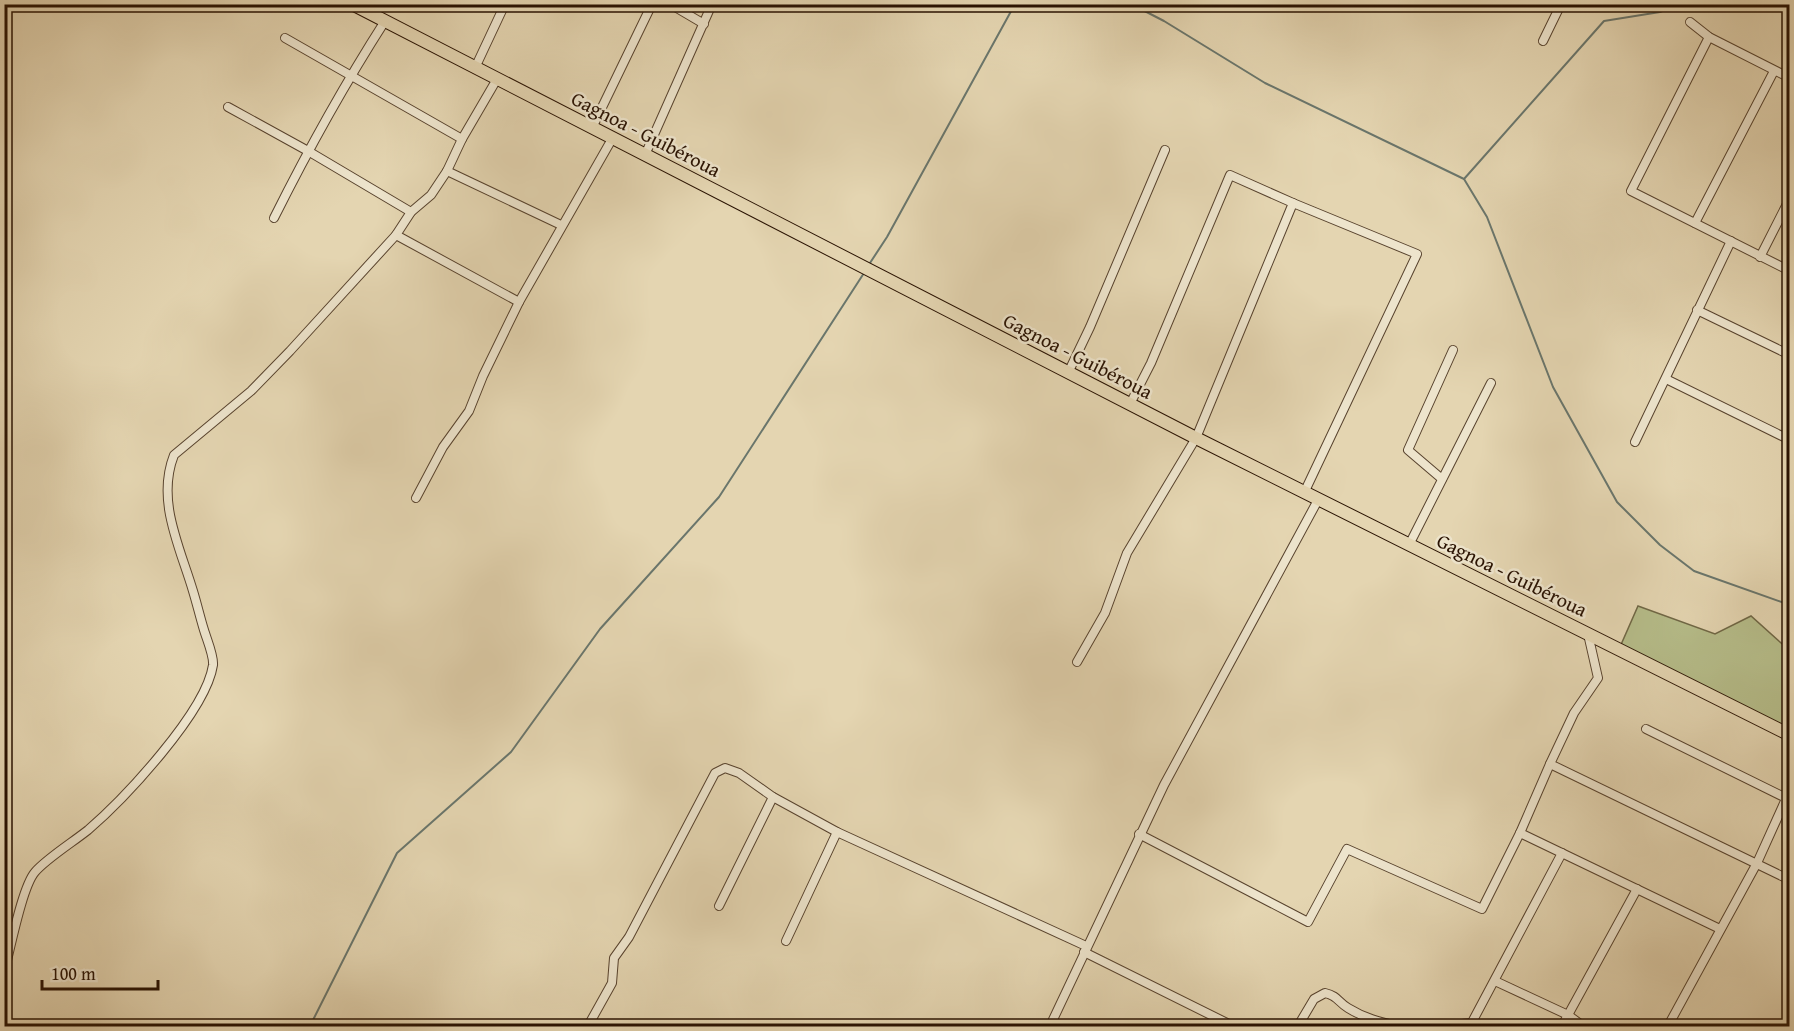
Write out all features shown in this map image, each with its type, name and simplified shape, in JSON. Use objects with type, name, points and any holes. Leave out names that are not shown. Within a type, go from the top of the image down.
[{"type":"main road","name":"Gagnoa - Guibéroua","points":[[352,4],[1304,493],[1790,735]]},
{"type":"street","points":[[475,68],[505,4]]},
{"type":"street","points":[[592,128],[652,4]]},
{"type":"street","points":[[670,4],[704,24]]},
{"type":"street","points":[[645,155],[712,4]]},
{"type":"street","points":[[1543,41],[1562,4]]},
{"type":"street","points":[[274,218],[350,76],[385,21]]},
{"type":"street","points":[[1690,22],[1709,37],[1790,78]]},
{"type":"street","points":[[1709,37],[1631,191],[1790,271]]},
{"type":"street","points":[[285,38],[462,139]]},
{"type":"street","points":[[1695,223],[1774,71]]},
{"type":"street","points":[[4,972],[23,900],[34,873],[90,828],[145,772],[172,741],[204,692],[213,664],[169,510],[169,468],[174,455],[251,391],[396,235],[411,212],[431,195],[447,171],[462,139],[497,79]]},
{"type":"street","points":[[228,107],[411,212]]},
{"type":"street","points":[[416,498],[443,447],[469,411],[483,376],[519,302],[612,139]]},
{"type":"street","points":[[1068,373],[1102,301],[1165,150]]},
{"type":"street","points":[[447,171],[561,225]]},
{"type":"street","points":[[1130,404],[1151,363],[1230,175],[1417,254],[1304,493]]},
{"type":"street","points":[[1760,257],[1790,198]]},
{"type":"street","points":[[1077,662],[1105,613],[1127,553],[1196,438],[1293,203]]},
{"type":"street","points":[[396,235],[519,302]]},
{"type":"street","points":[[1635,442],[1731,241]]},
{"type":"street","points":[[1697,310],[1790,355]]},
{"type":"street","points":[[1442,479],[1408,450],[1453,350]]},
{"type":"street","points":[[1666,379],[1790,440]]},
{"type":"street","points":[[1409,545],[1491,383]]},
{"type":"street","points":[[1050,1026],[1139,834],[1318,500]]},
{"type":"street","points":[[1139,834],[1308,922],[1347,849],[1482,909],[1520,833],[1574,712],[1598,678],[1588,634]]},
{"type":"street","points":[[1646,729],[1788,796],[1757,863],[1668,1026]]},
{"type":"street","points":[[1550,764],[1790,880]]},
{"type":"street","points":[[588,1026],[612,983],[614,958],[629,937],[715,773],[724,768],[739,773],[773,796],[837,832],[1085,949],[1233,1026]]},
{"type":"street","points":[[719,906],[773,796]]},
{"type":"street","points":[[786,940],[837,832]]},
{"type":"street","points":[[1520,833],[1720,929]]},
{"type":"street","points":[[1441,1026],[1471,1025],[1562,853]]},
{"type":"street","points":[[1562,1026],[1637,889]]},
{"type":"street","points":[[1495,981],[1568,1015],[1583,1026]]},
{"type":"street","points":[[1298,1026],[1314,999],[1325,993],[1335,995],[1346,1007],[1373,1020],[1398,1026]]},
{"type":"green space","points":[[1638,606],[1715,634],[1751,616],[1789,650],[1789,734],[1620,647]]},
{"type":"waterway","points":[[868,266],[887,237],[1015,4]]},
{"type":"waterway","points":[[1131,4],[1164,21],[1265,83],[1464,179],[1604,21],[1660,12],[1680,4]]},
{"type":"waterway","points":[[1464,179],[1487,217],[1553,387],[1617,502],[1660,545],[1694,571],[1790,605]]},
{"type":"waterway","points":[[310,1026],[397,853],[511,752],[600,629],[719,497],[864,273]]}]
